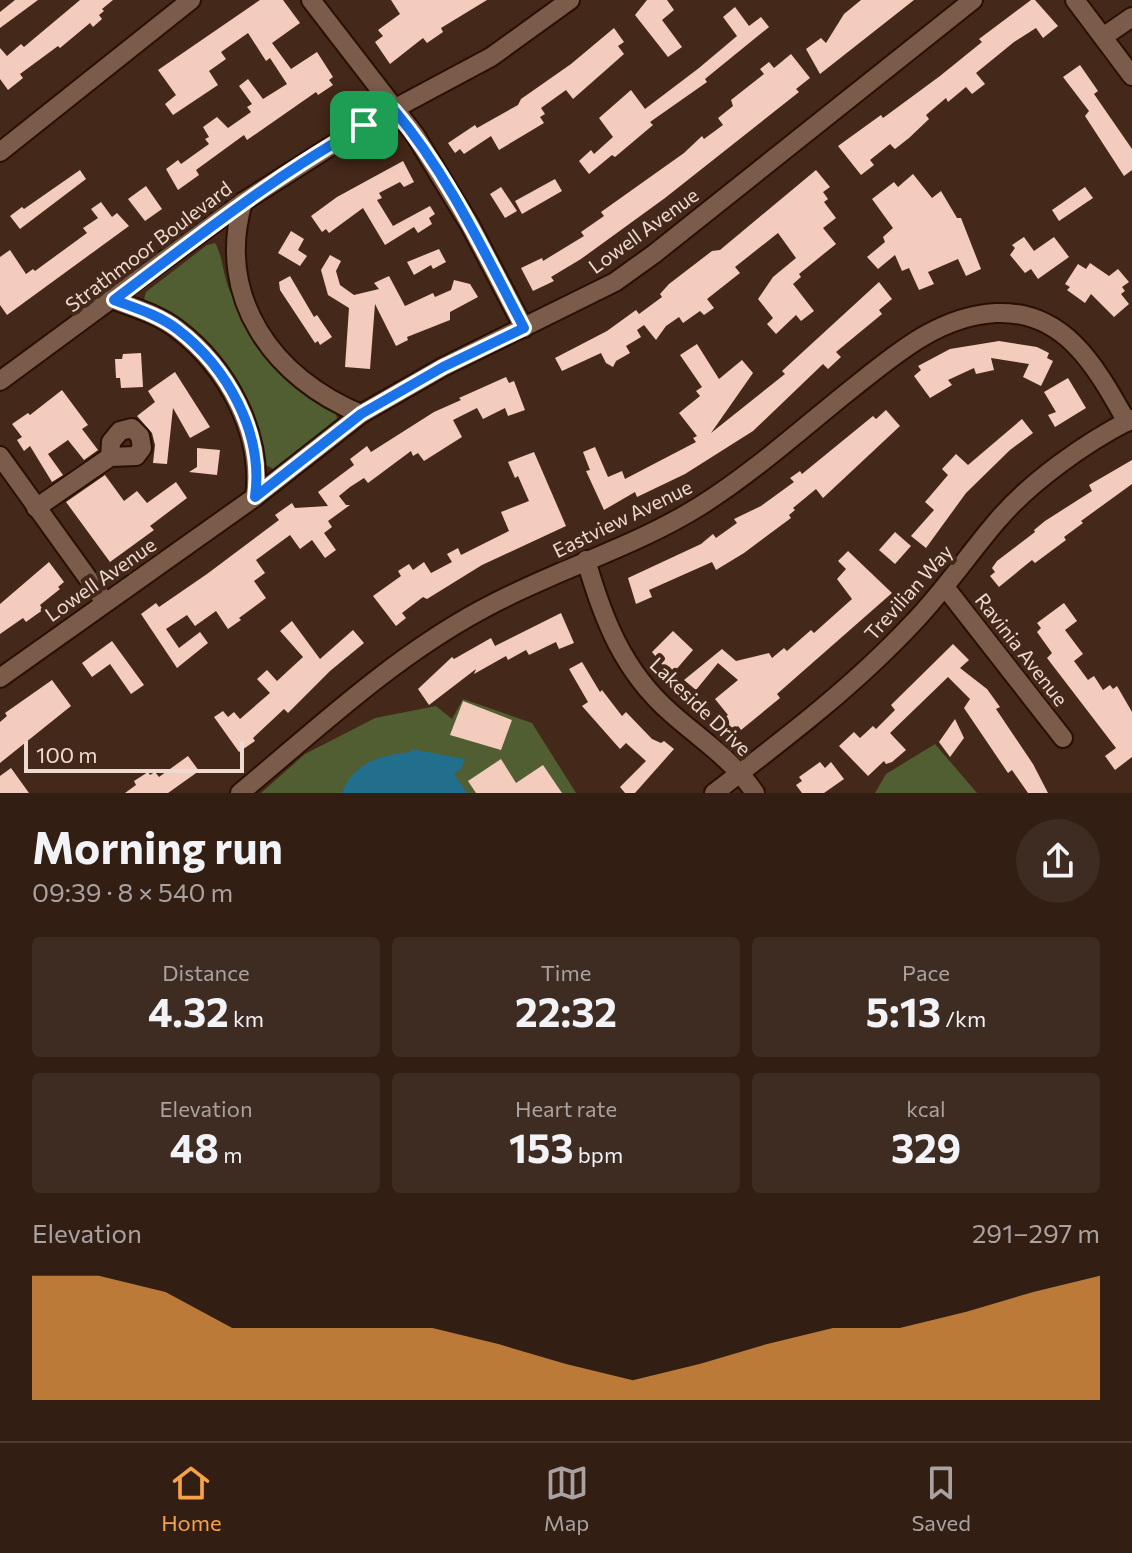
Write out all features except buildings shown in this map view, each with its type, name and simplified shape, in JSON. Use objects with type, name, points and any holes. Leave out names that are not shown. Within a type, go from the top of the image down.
[{"type":"street","points":[[0,152],[191,0]]},
{"type":"street","points":[[311,0],[415,135],[470,225],[524,328]]},
{"type":"street","name":"Strathmoor Boulevard","points":[[0,381],[243,202],[364,125],[491,57],[570,0]]},
{"type":"street","name":"Lowell Avenue","points":[[0,678],[255,497],[361,414],[443,367],[615,282],[973,0]]},
{"type":"street","points":[[1075,0],[1132,76]]},
{"type":"street","points":[[1103,37],[1132,17]]},
{"type":"street","points":[[243,202],[236,226],[235,265],[238,284],[251,316],[288,368],[308,387],[361,414]]},
{"type":"street","points":[[114,300],[175,327],[210,362],[245,418],[253,441],[258,471],[255,497]]},
{"type":"street","name":"Eastview Avenue","points":[[240,793],[426,641],[482,609],[660,528],[699,506],[906,347],[942,327],[966,318],[1009,313],[1054,327],[1071,339],[1091,361],[1130,420]]},
{"type":"street","name":"Trevilian Way","points":[[714,793],[834,700],[945,587],[999,519],[1036,482],[1130,420]]},
{"type":"street","points":[[0,456],[105,602]]},
{"type":"street","points":[[36,508],[110,457]]},
{"type":"street","name":"Lakeside Drive","points":[[586,560],[601,612],[617,648],[632,671],[667,710],[739,773],[755,793]]},
{"type":"street","name":"Ravinia Avenue","points":[[945,587],[1063,738]]},
{"type":"green space","points":[[215,243],[230,291],[261,344],[303,388],[336,413],[338,423],[275,470],[264,464],[259,440],[243,401],[144,299],[146,292],[207,245]]},
{"type":"green space","points":[[463,699],[532,723],[576,793],[261,793],[305,754],[375,718],[436,706],[452,719]]},
{"type":"green space","points":[[935,744],[977,793],[875,793],[886,774]]},
{"type":"water","points":[[411,749],[465,759],[461,769],[454,774],[467,793],[342,793],[353,774],[369,762],[411,752]]},
{"type":"route","points":[[394,110],[415,135],[470,225],[524,328],[443,367],[361,414],[255,497],[258,471],[253,441],[245,418],[210,362],[175,327],[114,300],[243,202],[364,125],[394,110]]}]
